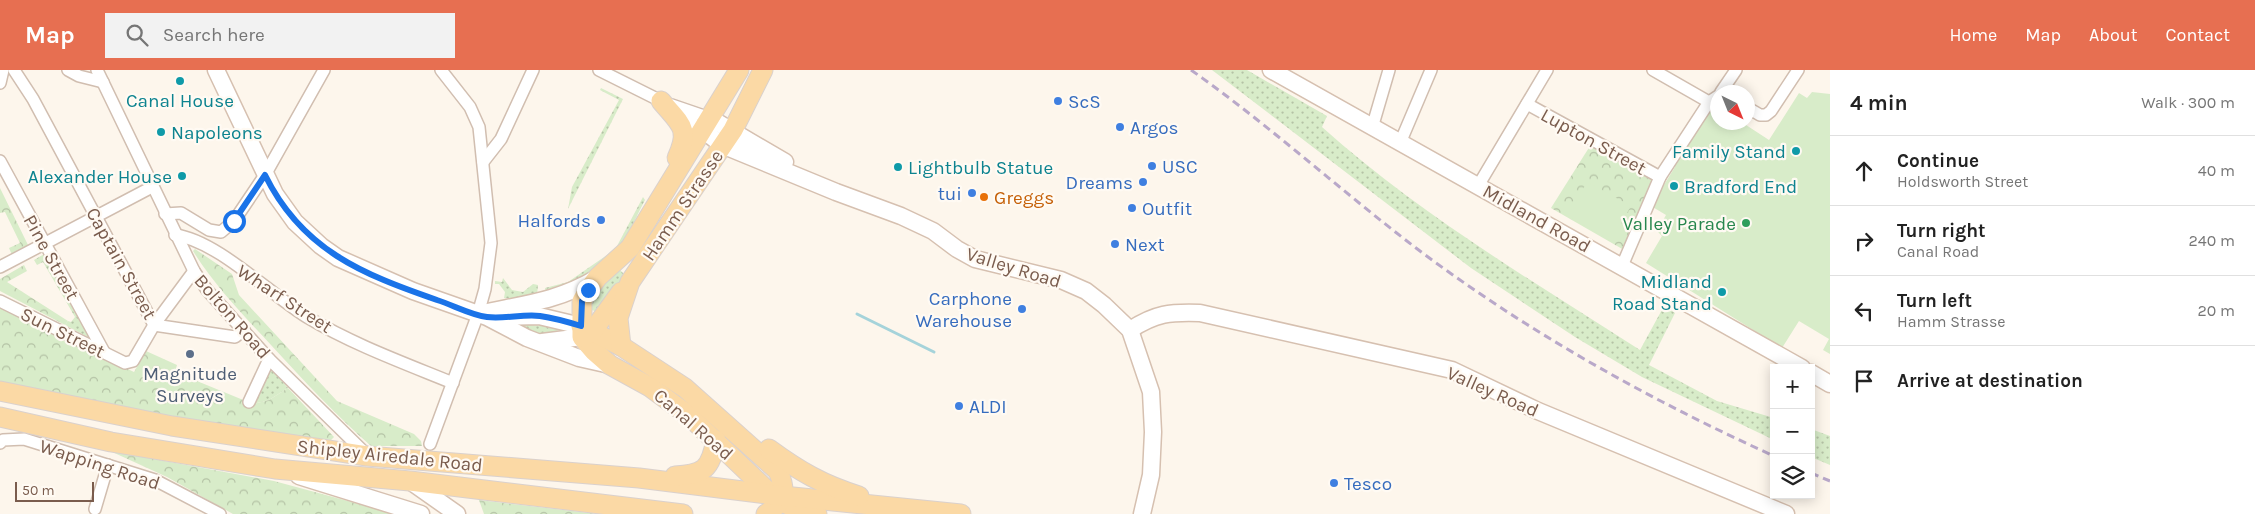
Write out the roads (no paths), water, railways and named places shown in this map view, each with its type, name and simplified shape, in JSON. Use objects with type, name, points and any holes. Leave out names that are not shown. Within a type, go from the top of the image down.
[{"type":"main road","name":"Hamm Strasse","points":[[621,346],[618,318],[630,282],[716,132],[739,70]]},
{"type":"main road","name":"Hamm Strasse","points":[[585,332],[582,301],[598,277],[630,248],[658,200],[716,132],[764,70]]},
{"type":"main road","points":[[658,200],[685,137],[682,126],[661,101]]},
{"type":"main road","points":[[610,365],[594,351],[585,332],[630,282]]},
{"type":"main road","name":"Canal Road","points":[[585,332],[621,346],[685,388],[778,471],[783,483],[778,497]]},
{"type":"main road","name":"Canal Road","points":[[610,365],[650,387],[688,414],[778,497],[961,514]]},
{"type":"main road","name":"Shipley Airedale Road","points":[[0,391],[172,426],[367,456],[639,478],[778,497]]},
{"type":"main road","points":[[0,404],[15,408],[50,428]]},
{"type":"main road","name":"Canal Road","points":[[707,409],[726,417],[800,472],[832,488],[903,509]]},
{"type":"main road","name":"Shipley Airedale Road","points":[[0,417],[111,442],[275,469],[410,481],[684,514]]},
{"type":"main road","points":[[639,478],[698,474],[706,467],[714,450],[716,440]]},
{"type":"main road","points":[[367,456],[410,481]]},
{"type":"main road","points":[[766,514],[778,497],[795,508],[817,514]]},
{"type":"street","points":[[0,83],[3,70]]},
{"type":"street","name":"Captain Street","points":[[14,70],[33,100],[154,325],[234,337],[244,330]]},
{"type":"street","points":[[68,70],[79,76],[103,82]]},
{"type":"street","name":"Bolton Road","points":[[98,70],[175,235],[207,290],[270,359],[367,456]]},
{"type":"street","name":"Canal Road","points":[[216,70],[275,194],[295,222],[321,246],[338,258],[413,291],[482,315],[538,342],[579,358],[610,365]]},
{"type":"street","points":[[166,214],[181,213],[209,230],[221,232],[234,221],[265,175],[324,70]]},
{"type":"street","points":[[430,444],[482,315],[491,242],[479,127],[470,107],[441,70]]},
{"type":"street","points":[[483,162],[501,139],[533,70]]},
{"type":"street","name":"Valley Road","points":[[599,70],[661,101],[716,132],[836,192],[901,216],[933,231],[957,249],[975,259],[1061,280],[1086,291],[1104,305],[1130,330],[1151,392],[1153,432],[1151,475],[1142,514]]},
{"type":"street","name":"Midland Road","points":[[1271,70],[1289,74],[1372,128],[1795,364]]},
{"type":"street","points":[[1372,128],[1389,70]]},
{"type":"street","points":[[1400,143],[1430,70]]},
{"type":"street","points":[[1478,186],[1547,70]]},
{"type":"street","points":[[1653,70],[1710,98]]},
{"type":"street","points":[[1726,85],[1736,70]]},
{"type":"street","points":[[1755,112],[1766,116],[1771,112],[1798,70]]},
{"type":"street","points":[[1622,266],[1660,177],[1710,103]]},
{"type":"street","name":"Lupton Street","points":[[1527,104],[1660,177]]},
{"type":"street","name":"Pine Street","points":[[0,161],[104,352]]},
{"type":"street","points":[[0,267],[152,187]]},
{"type":"street","name":"Wharf Street","points":[[175,235],[189,237],[215,251],[308,317],[372,349],[453,383]]},
{"type":"street","points":[[154,325],[194,270]]},
{"type":"street","points":[[482,315],[556,298],[598,277]]},
{"type":"street","name":"Sun Street","points":[[0,301],[126,362],[133,361],[137,356],[154,325]]},
{"type":"street","name":"Valley Road","points":[[1130,330],[1147,319],[1169,312],[1200,313],[1452,370],[1538,411],[1786,514]]},
{"type":"street","name":"Canal Road","points":[[482,315],[539,316],[585,332]]},
{"type":"street","points":[[538,342],[585,332]]},
{"type":"street","points":[[249,402],[270,359]]},
{"type":"street","points":[[1815,375],[1830,384]]},
{"type":"street","name":"Wapping Road","points":[[2,441],[24,439],[155,480],[220,514]]},
{"type":"street","points":[[95,509],[108,465]]},
{"type":"street","points":[[275,469],[421,514]]},
{"type":"street","points":[[410,481],[457,514]]},
{"type":"waterway","points":[[857,314],[934,352]]},
{"type":"railway","points":[[1191,70],[1248,113],[1416,248],[1501,308],[1634,387],[1770,454]]},
{"type":"railway","points":[[1815,475],[1830,481]]},
{"type":"place","name":"Canal House","points":[[180,81]]},
{"type":"place","name":"ScS","points":[[1058,101]]},
{"type":"place","name":"Argos","points":[[1120,127]]},
{"type":"place","name":"Napoleons","points":[[161,132]]},
{"type":"place","name":"Family Stand","points":[[1796,151]]},
{"type":"place","name":"USC","points":[[1152,166]]},
{"type":"place","name":"Lightbulb Statue","points":[[898,167]]},
{"type":"place","name":"Alexander House","points":[[182,176]]},
{"type":"place","name":"Dreams","points":[[1143,182]]},
{"type":"place","name":"Bradford End","points":[[1674,186]]},
{"type":"place","name":"tui","points":[[972,193]]},
{"type":"place","name":"Greggs","points":[[984,197]]},
{"type":"place","name":"Outfit","points":[[1132,208]]},
{"type":"place","name":"Halfords","points":[[601,220]]},
{"type":"place","name":"Valley Parade","points":[[1746,223]]},
{"type":"place","name":"Next","points":[[1115,244]]},
{"type":"place","name":"Midland Road Stand","points":[[1722,292]]},
{"type":"place","name":"Carphone Warehouse","points":[[1022,309]]},
{"type":"place","name":"Magnitude Surveys","points":[[190,354]]},
{"type":"place","name":"ALDI","points":[[959,406]]},
{"type":"place","name":"Tesco","points":[[1334,483]]}]
